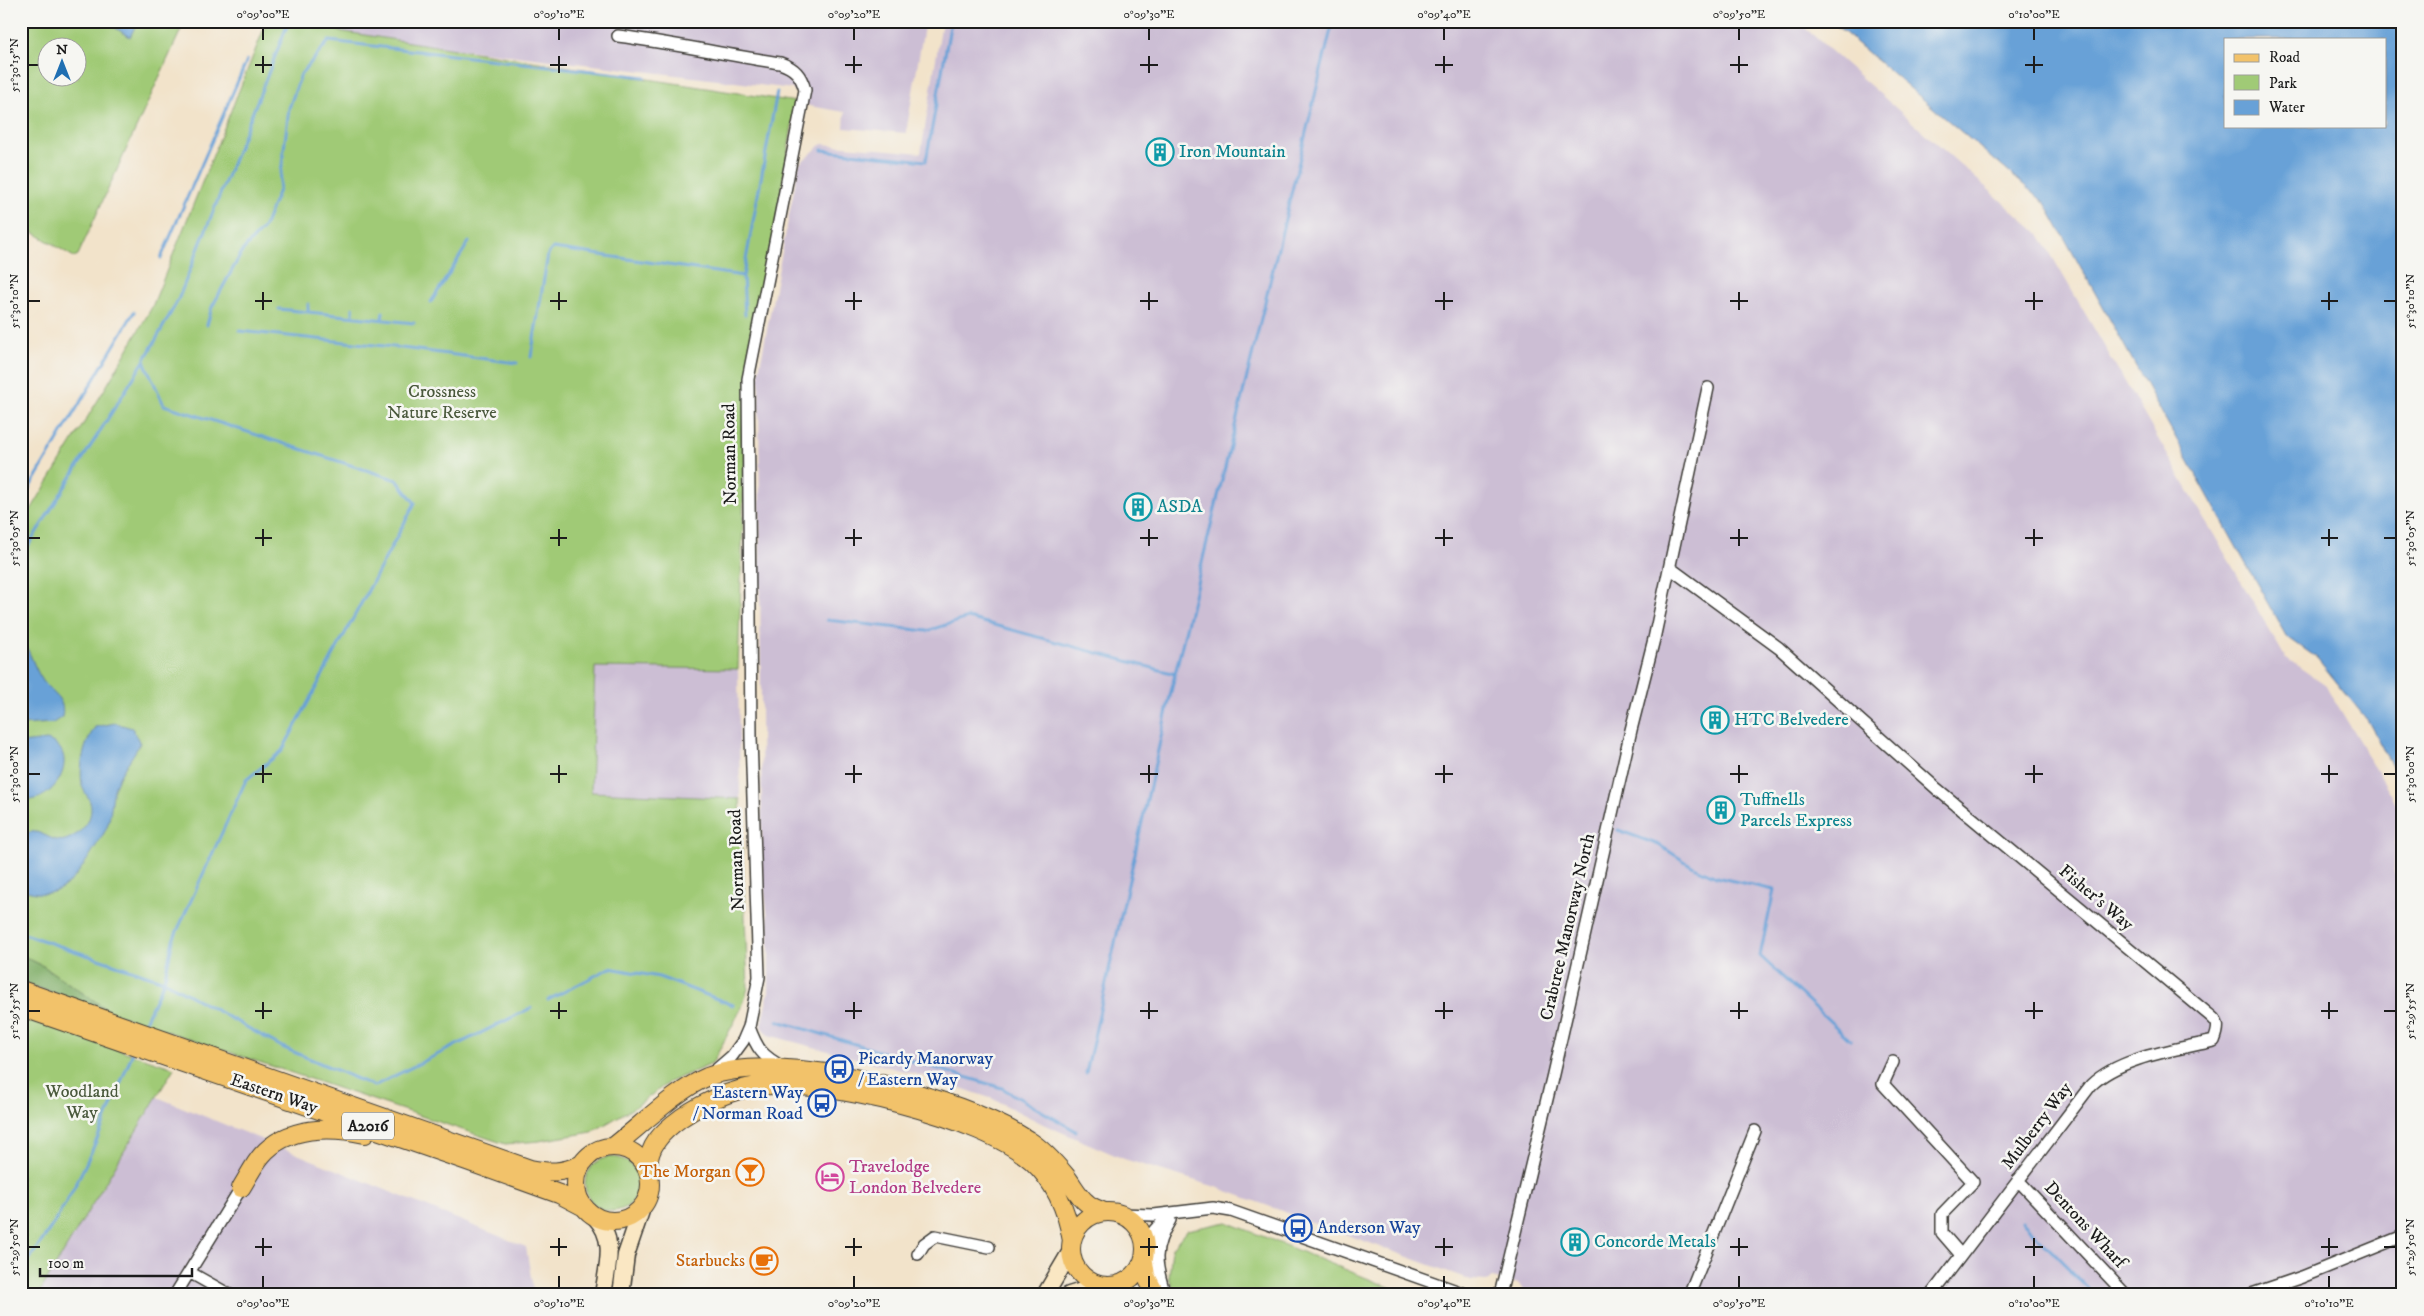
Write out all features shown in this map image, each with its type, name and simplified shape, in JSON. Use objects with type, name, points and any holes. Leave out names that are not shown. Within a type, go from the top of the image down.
[{"type":"main road","name":"Eastern Way","points":[[21,990],[123,1033],[558,1194],[588,1211]]},
{"type":"main road","name":"Eastern Way","points":[[21,1007],[123,1033]]},
{"type":"main road","name":"Eastern Way","points":[[154,1044],[530,1168],[555,1173],[566,1172],[580,1165]]},
{"type":"main road","points":[[1145,1256],[1133,1278],[1113,1289],[1086,1280],[1078,1270],[1067,1216],[1056,1190],[1032,1161],[1013,1146],[986,1133],[936,1115],[885,1100],[822,1088],[757,1086],[710,1101],[695,1109],[660,1136],[651,1149],[648,1170],[650,1187],[648,1198],[642,1208],[632,1216],[620,1221],[607,1221],[588,1211],[575,1188],[580,1165],[595,1151],[613,1147],[670,1101],[707,1077],[744,1069],[787,1070],[848,1078],[940,1100],[998,1122],[1030,1141],[1066,1176],[1087,1204],[1131,1220],[1139,1228],[1145,1256],[1146,1276],[1156,1295]]},
{"type":"main road","points":[[242,1188],[262,1155],[277,1142],[310,1130],[326,1129],[360,1133],[467,1160]]},
{"type":"main road","points":[[613,1147],[633,1152],[648,1170]]},
{"type":"main road","points":[[1072,1246],[1078,1226],[1085,1218],[1112,1213]]},
{"type":"street","name":"Norman Road","points":[[618,36],[659,41],[702,51],[791,66],[798,73],[805,90],[748,379],[751,738],[754,874],[759,977],[751,1019],[743,1041],[732,1056],[707,1077]]},
{"type":"street","name":"Crabtree Manorway North","points":[[1500,1295],[1670,568],[1708,388]]},
{"type":"street","name":"Fisher's Way","points":[[1670,568],[1779,648],[1937,788],[2217,1022],[2218,1030],[2214,1041]]},
{"type":"street","points":[[751,1019],[754,1041],[765,1058],[787,1070]]},
{"type":"street","name":"Mulberry Way","points":[[1931,1295],[2091,1085],[2102,1074],[2128,1064],[2214,1041]]},
{"type":"street","points":[[1893,1062],[1883,1084],[1973,1182],[1942,1214],[1942,1233],[1961,1255]]},
{"type":"street","points":[[1689,1295],[1755,1131]]},
{"type":"street","name":"Dentons Wharf","points":[[2018,1180],[2126,1295]]},
{"type":"street","points":[[175,1295],[242,1188]]},
{"type":"street","points":[[621,1295],[626,1255],[642,1208]]},
{"type":"street","points":[[1112,1213],[1181,1212],[1213,1208],[1238,1213],[1468,1295]]},
{"type":"street","points":[[588,1211],[605,1229],[610,1246],[604,1295]]},
{"type":"street","points":[[1145,1256],[1152,1232],[1158,1226],[1181,1212]]},
{"type":"street","points":[[1165,1295],[1156,1261],[1160,1240],[1170,1220]]},
{"type":"street","points":[[918,1254],[924,1244],[935,1236],[989,1247]]},
{"type":"street","points":[[2249,1295],[2302,1277],[2403,1236]]},
{"type":"street","points":[[1045,1295],[1058,1278],[1072,1246]]},
{"type":"street","points":[[189,1272],[230,1295]]},
{"type":"street","points":[[1069,1295],[1113,1289]]},
{"type":"shaded area","points":[[336,21],[925,21],[906,133],[844,128],[845,112],[809,106],[793,89],[416,44],[331,30]]},
{"type":"shaded area","points":[[942,21],[1797,21],[2039,234],[2285,657],[2326,686],[2391,794],[2397,807],[2394,872],[2403,887],[2403,1295],[1526,1295],[1519,1284],[1492,1278],[1487,1281],[1471,1280],[1216,1187],[1124,1159],[1045,1125],[993,1099],[934,1079],[768,1035],[761,1026],[769,992],[769,927],[762,870],[759,371],[799,164],[822,144],[921,153]]},
{"type":"shaded area","points":[[595,667],[738,669],[740,799],[591,792]]},
{"type":"shaded area","points":[[157,1097],[526,1247],[534,1295],[38,1295]]},
{"type":"green space","points":[[21,21],[185,21],[78,255],[74,257],[21,225]]},
{"type":"green space","name":"Crossness Nature Reserve","points":[[267,21],[336,21],[332,30],[796,102],[747,398],[738,669],[595,667],[591,792],[740,799],[748,988],[742,1007],[712,1064],[669,1082],[635,1107],[592,1132],[539,1141],[505,1144],[112,1013],[43,966],[21,955],[21,526],[109,382],[152,307]]},
{"type":"green space","points":[[21,955],[43,966],[112,1013],[21,982]]},
{"type":"green space","name":"Woodland Way","points":[[21,1017],[174,1068],[38,1295],[21,1295],[21,1072],[25,1066],[21,1071]]},
{"type":"green space","points":[[607,1157],[617,1157],[631,1165],[637,1174],[639,1184],[637,1194],[631,1203],[617,1211],[607,1211],[597,1206],[590,1199],[585,1189],[585,1179],[590,1169],[597,1162]]},
{"type":"green space","points":[[1227,1222],[1409,1295],[1175,1295],[1169,1277],[1172,1248],[1187,1230]]},
{"type":"water","points":[[104,21],[138,21],[130,37]]},
{"type":"water","points":[[1831,21],[2403,21],[2403,787],[2368,721],[2317,658],[2286,636],[2045,203]]},
{"type":"water","points":[[21,647],[27,648],[36,669],[62,705],[62,717],[53,723],[21,725]]},
{"type":"water","points":[[115,723],[132,728],[140,743],[115,786],[107,828],[103,836],[78,873],[63,887],[45,893],[34,893],[21,889],[21,834],[36,832],[61,841],[71,838],[81,831],[88,821],[91,809],[81,777],[85,747],[95,727]]},
{"type":"water","points":[[47,740],[57,745],[63,754],[62,774],[48,792],[38,798],[27,800],[21,795],[21,743]]},
{"type":"waterway","points":[[21,557],[144,361],[178,300],[289,21]]},
{"type":"waterway","points":[[822,150],[926,161],[951,21]]},
{"type":"waterway","points":[[1086,1073],[1175,674],[1333,21]]},
{"type":"waterway","points":[[207,325],[212,307],[243,250],[264,227],[279,190],[289,108],[301,74],[329,41],[645,77]]},
{"type":"waterway","points":[[161,258],[247,60]]},
{"type":"waterway","points":[[745,315],[743,276],[777,92]]},
{"type":"waterway","points":[[431,302],[469,242]]},
{"type":"waterway","points":[[531,357],[548,254],[553,248],[743,276]]},
{"type":"waterway","points":[[308,304],[308,312]]},
{"type":"waterway","points":[[353,308],[353,316]]},
{"type":"waterway","points":[[279,309],[414,323]]},
{"type":"waterway","points":[[21,502],[134,312]]},
{"type":"waterway","points":[[382,319],[383,312]]},
{"type":"waterway","points":[[239,331],[394,347],[517,363]]},
{"type":"waterway","points":[[142,1028],[164,981],[173,940],[246,780],[282,751],[415,503],[397,480],[164,405],[144,361]]},
{"type":"waterway","points":[[827,620],[927,631],[968,618],[1175,674]]},
{"type":"waterway","points":[[1618,830],[1659,845],[1692,866],[1716,877],[1774,890],[1760,956],[1850,1040]]},
{"type":"waterway","points":[[21,933],[164,981],[282,1047],[374,1086],[531,1008]]},
{"type":"waterway","points":[[548,1000],[610,968],[659,977],[733,1005]]},
{"type":"waterway","points":[[778,1021],[1002,1088],[1076,1131]]},
{"type":"waterway","points":[[21,1269],[40,1245],[85,1165],[133,1052]]},
{"type":"waterway","points":[[2022,1221],[2095,1295]]},
{"type":"place","name":"Iron Mountain","points":[[1160,152]]},
{"type":"place","name":"ASDA","points":[[1138,507]]},
{"type":"place","name":"HTC Belvedere","points":[[1715,720]]},
{"type":"place","name":"Tuffnells Parcels Express","points":[[1721,810]]},
{"type":"place","name":"Picardy Manorway / Eastern Way","points":[[839,1069]]},
{"type":"place","name":"Eastern Way / Norman Road","points":[[822,1103]]},
{"type":"place","name":"The Morgan","points":[[750,1172]]},
{"type":"place","name":"Travelodge London Belvedere","points":[[830,1177]]},
{"type":"place","name":"Anderson Way","points":[[1298,1228]]},
{"type":"place","name":"Concorde Metals","points":[[1575,1242]]},
{"type":"place","name":"Starbucks","points":[[764,1261]]}]
